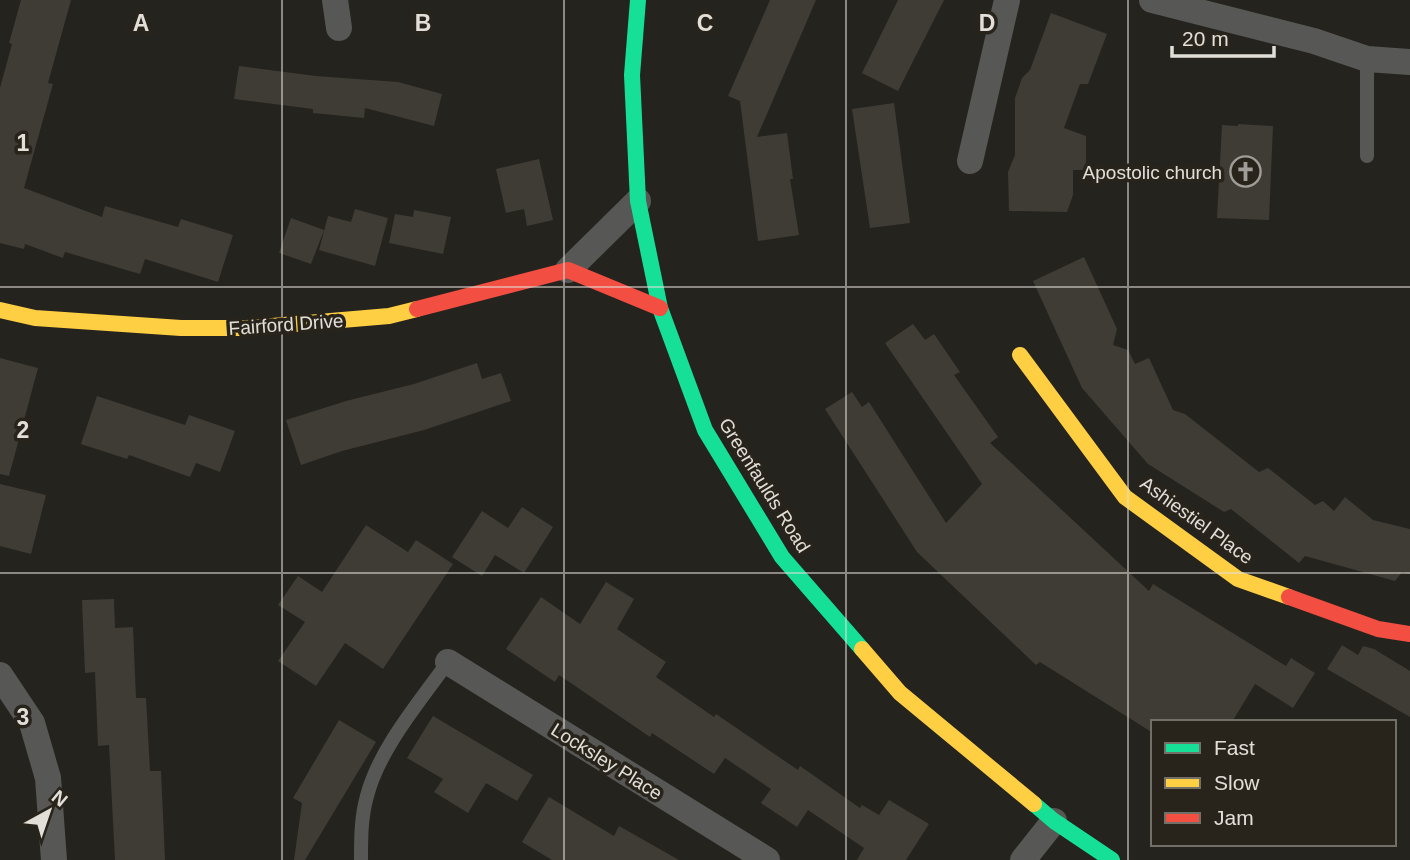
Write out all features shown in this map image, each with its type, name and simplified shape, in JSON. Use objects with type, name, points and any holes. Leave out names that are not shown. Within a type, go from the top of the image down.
[{"type":"street","points":[[335,0],[339,28]]},
{"type":"street","name":"Greenfaulds Road","points":[[638,0],[632,75],[638,201],[660,308],[705,430],[782,558],[900,693],[1054,821],[1112,860]]},
{"type":"street","points":[[970,161],[1007,0]]},
{"type":"street","points":[[1152,0],[1182,4],[1314,41],[1367,59],[1410,62]]},
{"type":"street","name":"Fairford Drive","points":[[0,310],[48,319],[181,328],[247,328],[388,317],[568,270],[638,201]]},
{"type":"street","points":[[568,270],[660,308]]},
{"type":"street","name":"Ashiestiel Place","points":[[1020,355],[1125,497],[1238,579],[1377,629],[1410,634]]},
{"type":"street","name":"Locksley Place","points":[[448,662],[767,860]]},
{"type":"street","points":[[0,675],[32,723],[48,778],[54,860]]},
{"type":"street","points":[[1023,860],[1054,821]]},
{"type":"lane","points":[[1367,59],[1367,156]]},
{"type":"lane","points":[[361,860],[361,825],[367,793],[402,727],[448,662]]},
{"type":"building","points":[[21,0],[71,0],[48,83],[53,84],[24,188],[102,217],[105,206],[178,227],[181,219],[233,235],[218,282],[145,259],[140,274],[65,252],[63,258],[25,244],[24,249],[0,243],[0,88]]},
{"type":"building","points":[[770,0],[816,0],[757,137],[787,133],[793,179],[790,179],[799,235],[758,241],[740,101],[728,96]]},
{"type":"building","points":[[898,0],[944,0],[898,91],[862,73]]},
{"type":"building","points":[[1051,13],[1107,34],[1088,84],[1080,84],[1064,128],[1086,136],[1086,170],[1073,170],[1073,195],[1067,212],[1009,211],[1008,172],[1015,155],[1015,98],[1022,78],[1030,70]]},
{"type":"building","points":[[239,66],[316,76],[398,82],[442,94],[434,126],[365,108],[364,118],[313,113],[313,109],[234,99]]},
{"type":"building","points":[[894,103],[910,223],[870,228],[852,109]]},
{"type":"building","name":"Apostolic church","points":[[1222,125],[1273,126],[1269,220],[1217,218]]},
{"type":"building","points":[[539,159],[553,220],[527,226],[524,209],[506,213],[496,169]]},
{"type":"building","points":[[355,209],[388,218],[375,266],[319,250],[328,216],[351,222]]},
{"type":"building","points":[[414,210],[451,217],[443,254],[389,243],[395,214],[413,217]]},
{"type":"building","points":[[291,218],[324,230],[311,264],[279,253]]},
{"type":"building","points":[[1084,257],[1117,329],[1113,345],[1128,350],[1135,364],[1149,358],[1173,410],[1185,414],[1259,472],[1268,468],[1315,505],[1323,501],[1334,511],[1345,497],[1373,520],[1410,529],[1410,574],[1402,572],[1395,581],[1305,556],[1299,563],[1231,509],[1224,512],[1148,464],[1082,388],[1033,281]]},
{"type":"building","points":[[913,324],[925,340],[934,334],[960,372],[954,375],[998,437],[990,443],[1149,591],[1153,584],[1286,666],[1291,658],[1315,673],[1293,708],[1255,684],[1233,720],[1151,720],[1151,732],[1040,662],[1036,665],[917,552],[825,409],[852,392],[862,407],[869,402],[946,523],[982,484],[885,343]]},
{"type":"building","points":[[0,358],[38,368],[9,476],[0,474]]},
{"type":"building","points":[[477,363],[482,379],[501,373],[511,401],[424,430],[342,451],[301,465],[286,420],[414,384]]},
{"type":"building","points":[[97,396],[185,425],[189,415],[235,431],[220,472],[196,463],[190,477],[129,455],[127,459],[81,444]]},
{"type":"building","points":[[0,484],[46,495],[31,554],[0,546]]},
{"type":"building","points":[[522,507],[553,527],[524,573],[495,555],[482,576],[452,557],[482,511],[508,528]]},
{"type":"building","points":[[366,525],[408,552],[416,540],[453,564],[383,669],[345,643],[316,686],[278,661],[305,622],[278,605],[298,576],[322,592]]},
{"type":"building","points":[[606,582],[634,599],[617,629],[666,662],[656,677],[798,770],[800,766],[860,808],[862,805],[879,815],[889,800],[929,824],[906,860],[857,860],[864,848],[808,810],[797,827],[761,803],[771,789],[725,758],[714,774],[652,733],[650,737],[559,675],[555,682],[506,649],[541,597],[580,624]]},
{"type":"building","points":[[114,599],[115,628],[133,627],[136,698],[146,698],[150,771],[161,771],[165,860],[115,860],[109,745],[98,746],[95,672],[85,673],[82,600]]},
{"type":"building","points":[[1342,645],[1358,655],[1363,646],[1374,649],[1410,671],[1410,717],[1327,669]]},
{"type":"building","points":[[433,716],[533,775],[517,801],[486,783],[468,813],[434,792],[443,779],[407,758]]},
{"type":"building","points":[[339,720],[376,742],[305,860],[294,860],[302,803],[293,798]]},
{"type":"building","points":[[549,797],[614,836],[619,826],[679,860],[552,860],[522,842]]},
{"type":"traffic: fast","points":[[638,0],[632,75],[638,201],[660,308],[705,430],[782,557],[862,649]]},
{"type":"traffic: fast","points":[[1034,804],[1054,821],[1112,860]]},
{"type":"traffic: slow","points":[[0,310],[35,318],[181,328],[247,328],[389,316],[417,309]]},
{"type":"traffic: slow","points":[[1020,355],[1125,497],[1238,579],[1289,597]]},
{"type":"traffic: slow","points":[[862,649],[900,693],[1034,804]]},
{"type":"traffic: jam","points":[[417,309],[568,270],[660,308]]},
{"type":"traffic: jam","points":[[1289,597],[1378,629],[1410,634]]},
{"type":"place","name":"Apostolic church","points":[[1245,172]]}]
